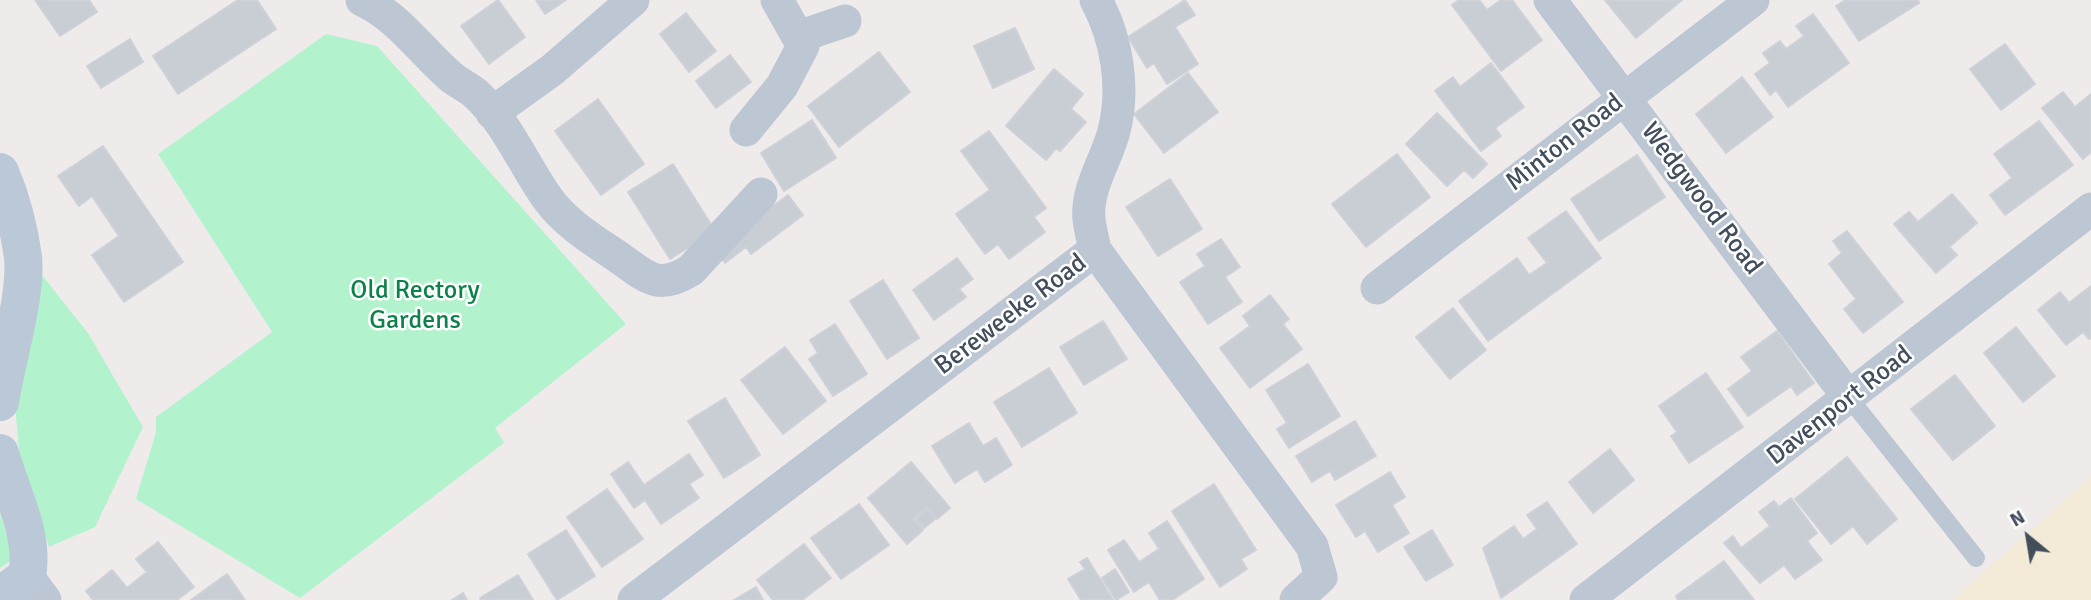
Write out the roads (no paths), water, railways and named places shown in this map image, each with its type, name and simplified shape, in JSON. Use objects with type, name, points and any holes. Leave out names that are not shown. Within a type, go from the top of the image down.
[{"type":"street","points":[[362,0],[396,21],[450,76],[476,94],[514,141],[547,199],[573,227],[653,280],[661,282],[678,278],[691,270],[761,194]]},
{"type":"street","points":[[492,113],[552,70],[633,0]]},
{"type":"street","points":[[746,130],[782,86],[803,46],[778,0]]},
{"type":"street","points":[[1096,0],[1110,25],[1119,83],[1114,131],[1094,186],[1088,216],[1096,250]]},
{"type":"street","name":"Wedgwood Road","points":[[1550,0],[1850,399]]},
{"type":"street","name":"Minton Road","points":[[1377,288],[1753,0]]},
{"type":"street","points":[[798,37],[845,21]]},
{"type":"street","points":[[0,172],[9,193],[23,259],[17,317],[0,402]]},
{"type":"street","name":"Davenport Road","points":[[1586,600],[1850,399],[2091,209]]},
{"type":"street","name":"Bereweeke Road","points":[[634,600],[1096,250],[1312,546],[1321,577],[1296,600]]},
{"type":"street","points":[[0,453],[28,538],[31,557],[24,591]]},
{"type":"lane","points":[[1850,399],[1976,558]]},
{"type":"park label","name":"Old Rectory Gardens","points":[[415,306]]}]
